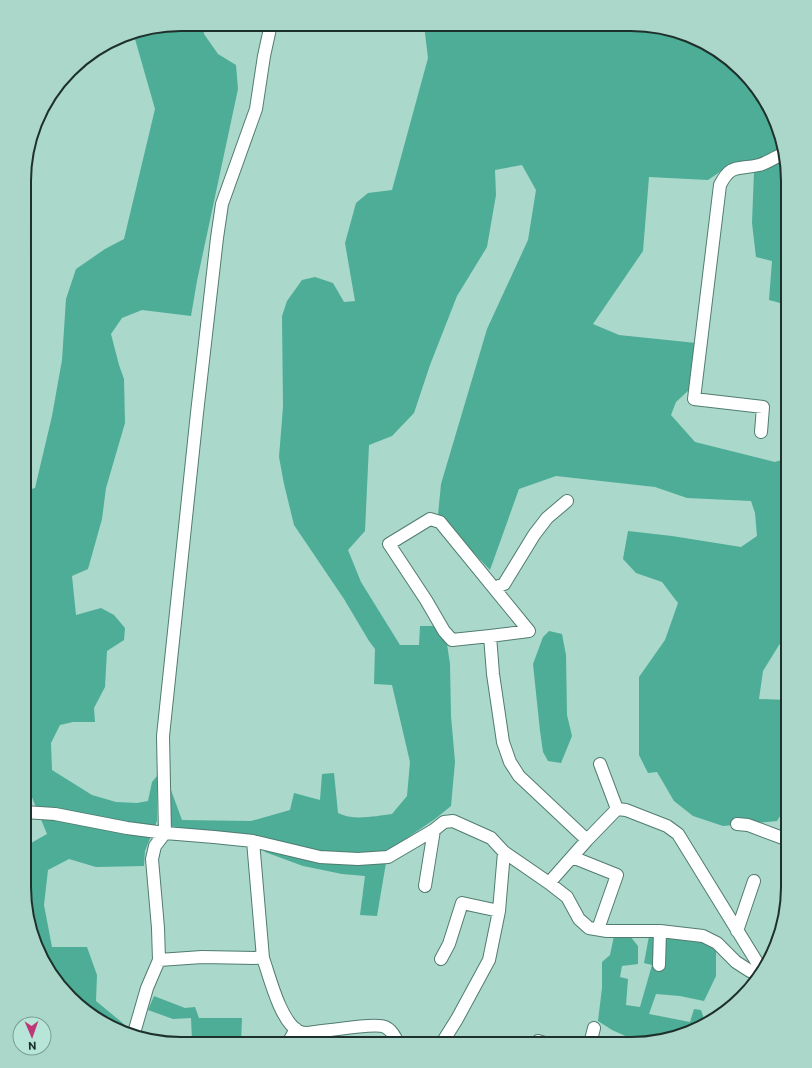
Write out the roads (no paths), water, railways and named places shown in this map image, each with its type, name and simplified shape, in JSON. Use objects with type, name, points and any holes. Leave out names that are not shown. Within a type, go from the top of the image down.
[{"type":"street","points":[[135,1030],[147,988],[159,960],[158,928],[152,859],[155,846],[165,833],[163,736],[217,238],[222,204],[256,109],[269,31]]},
{"type":"street","points":[[761,432],[763,407],[694,399],[720,185],[725,175],[732,170],[760,165],[779,156]]},
{"type":"street","points":[[494,588],[504,584],[534,535],[547,518],[567,501]]},
{"type":"street","points":[[430,519],[440,522],[529,631],[490,636],[452,640],[444,631],[426,600],[389,544],[430,519]]},
{"type":"street","points":[[490,636],[493,674],[503,742],[510,762],[519,776],[587,840]]},
{"type":"street","points":[[600,764],[617,809]]},
{"type":"street","points":[[549,883],[617,809]]},
{"type":"street","points":[[617,809],[626,810],[667,826],[678,834],[758,966]]},
{"type":"street","points":[[31,812],[55,814],[127,828],[165,833],[254,841],[320,857],[358,859],[388,857],[434,830],[444,822],[454,821],[491,838],[504,852],[567,897],[579,920],[589,928],[607,931],[660,931],[703,936],[717,943],[736,962],[750,971],[755,971]]},
{"type":"street","points":[[737,824],[748,825],[781,837]]},
{"type":"street","points":[[425,886],[434,830]]},
{"type":"street","points":[[254,841],[263,958],[283,1013],[290,1024],[298,1031],[307,1033],[372,1025],[384,1026],[392,1032],[395,1037]]},
{"type":"street","points":[[446,1037],[489,960],[499,911],[504,852]]},
{"type":"street","points":[[572,857],[617,875],[598,929]]},
{"type":"street","points":[[737,931],[754,881]]},
{"type":"street","points":[[441,959],[449,944],[462,903],[499,911]]},
{"type":"street","points":[[659,965],[660,931]]},
{"type":"street","points":[[159,960],[202,957],[263,958]]},
{"type":"street","points":[[592,1037],[594,1028]]},
{"type":"street","points":[[291,1037],[296,1029]]}]
